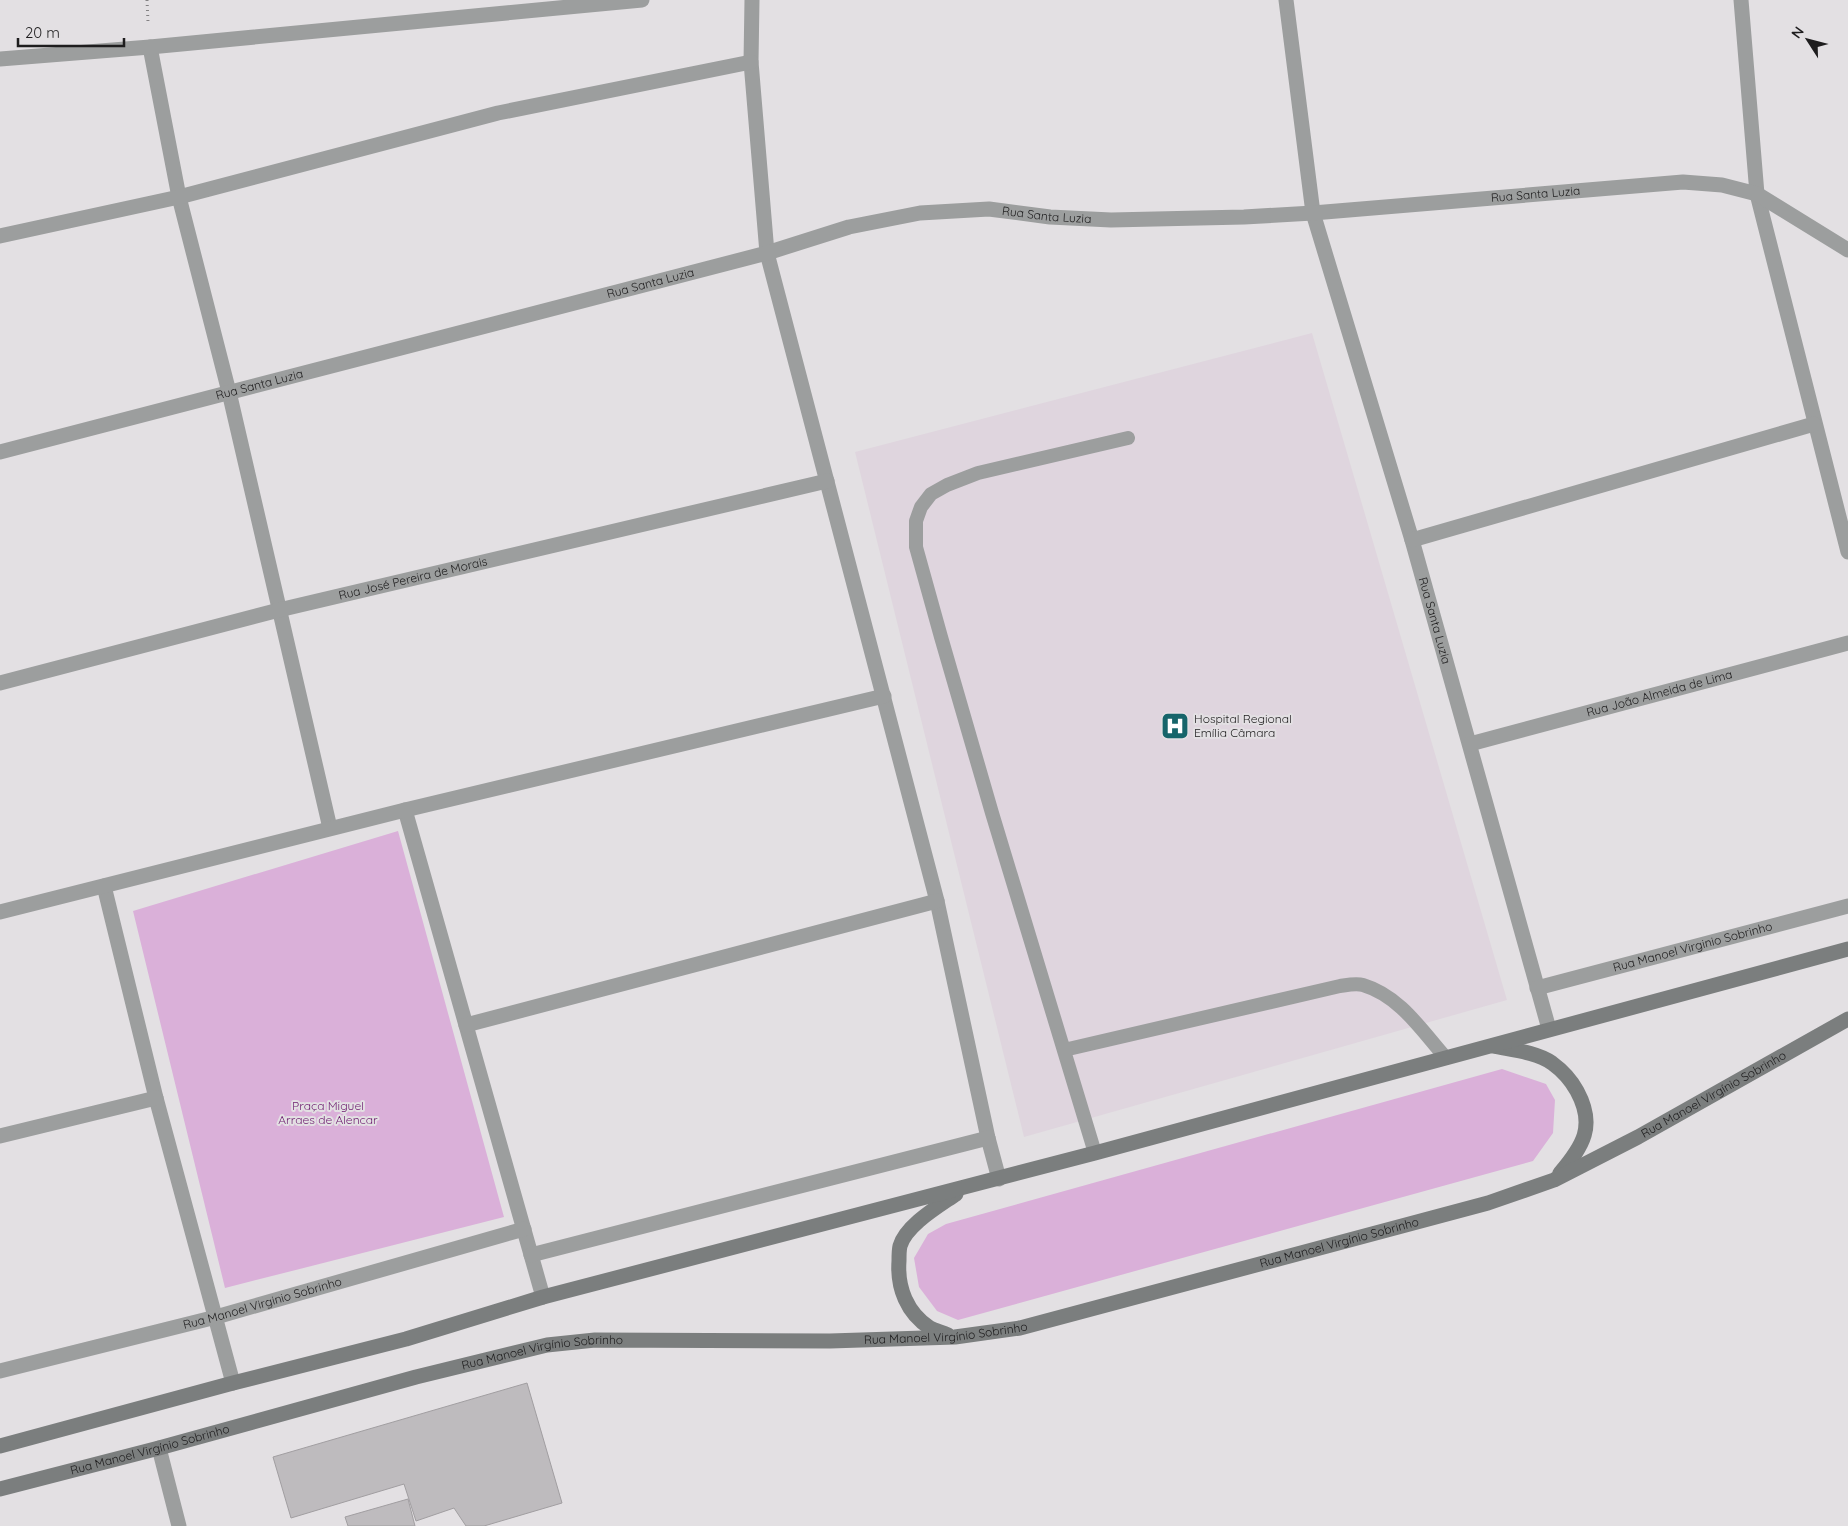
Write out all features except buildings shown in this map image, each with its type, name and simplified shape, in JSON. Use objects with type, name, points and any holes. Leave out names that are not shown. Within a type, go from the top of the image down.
[{"type":"main road","points":[[0,1446],[406,1338],[543,1297],[1095,1154],[1848,949]]},
{"type":"main road","name":"Rua Manoel Virgínio Sobrinho","points":[[0,1489],[159,1448],[416,1377],[547,1345],[595,1340],[830,1341],[955,1337],[1020,1328],[1488,1203],[1554,1180],[1638,1137],[1848,1019]]},
{"type":"main road","points":[[1490,1045],[1530,1054],[1551,1062],[1570,1079],[1584,1105],[1587,1125],[1582,1142],[1575,1156],[1554,1180]]},
{"type":"main road","points":[[955,1337],[930,1328],[910,1310],[902,1292],[898,1270],[900,1245],[910,1231],[921,1219],[963,1188]]},
{"type":"street","points":[[0,59],[150,47],[642,0]]},
{"type":"street","points":[[752,0],[751,62],[767,253],[937,902],[988,1138],[999,1179]]},
{"type":"street","name":"Rua Santa Luzia","points":[[1286,0],[1313,213],[1412,540],[1549,1029]]},
{"type":"street","points":[[1741,0],[1757,194],[1848,552]]},
{"type":"street","points":[[150,47],[179,197],[229,392],[330,828]]},
{"type":"street","points":[[0,236],[179,197],[498,113],[751,62]]},
{"type":"street","name":"Rua Santa Luzia","points":[[0,452],[767,253],[849,227],[920,213],[989,209],[1050,217],[1111,220],[1313,213],[1683,182],[1722,185],[1757,194],[1848,250]]},
{"type":"street","points":[[1412,540],[1814,424]]},
{"type":"street","name":"Rua José Pereira de Morais","points":[[0,683],[280,610],[827,481]]},
{"type":"street","name":"Rua João Almeida de Lima","points":[[1470,744],[1848,643]]},
{"type":"street","points":[[0,912],[330,828],[884,696]]},
{"type":"street","points":[[405,810],[543,1297]]},
{"type":"street","points":[[104,886],[156,1098],[233,1383]]},
{"type":"street","points":[[466,1025],[937,902]]},
{"type":"street","name":"Rua Manoel Virginio Sobrinho","points":[[1537,988],[1848,906]]},
{"type":"street","points":[[0,1136],[156,1098]]},
{"type":"street","points":[[531,1255],[988,1138]]},
{"type":"street","name":"Rua Manoel Virginio Sobrinho","points":[[0,1371],[216,1317],[524,1229]]},
{"type":"street","points":[[159,1448],[179,1526]]},
{"type":"lane","points":[[1095,1154],[995,823],[923,574],[916,547],[916,521],[921,507],[930,494],[947,485],[978,473],[1128,438]]},
{"type":"lane","points":[[1064,1050],[1340,986],[1361,985],[1384,994],[1404,1010],[1446,1058]]},
{"type":"shaded area","name":"Hospital Regional Emília Câmara","points":[[1312,333],[1507,1000],[1024,1137],[855,452]]},
{"type":"green space","name":"Praça Miguel Arraes de Alencar","points":[[398,831],[504,1217],[225,1288],[133,911]]},
{"type":"green space","points":[[1502,1069],[1546,1084],[1555,1100],[1553,1133],[1533,1161],[958,1320],[937,1311],[919,1287],[914,1258],[928,1234],[946,1224]]},
{"type":"place","name":"Hospital Regional Emília Câmara","points":[[1175,726]]}]
